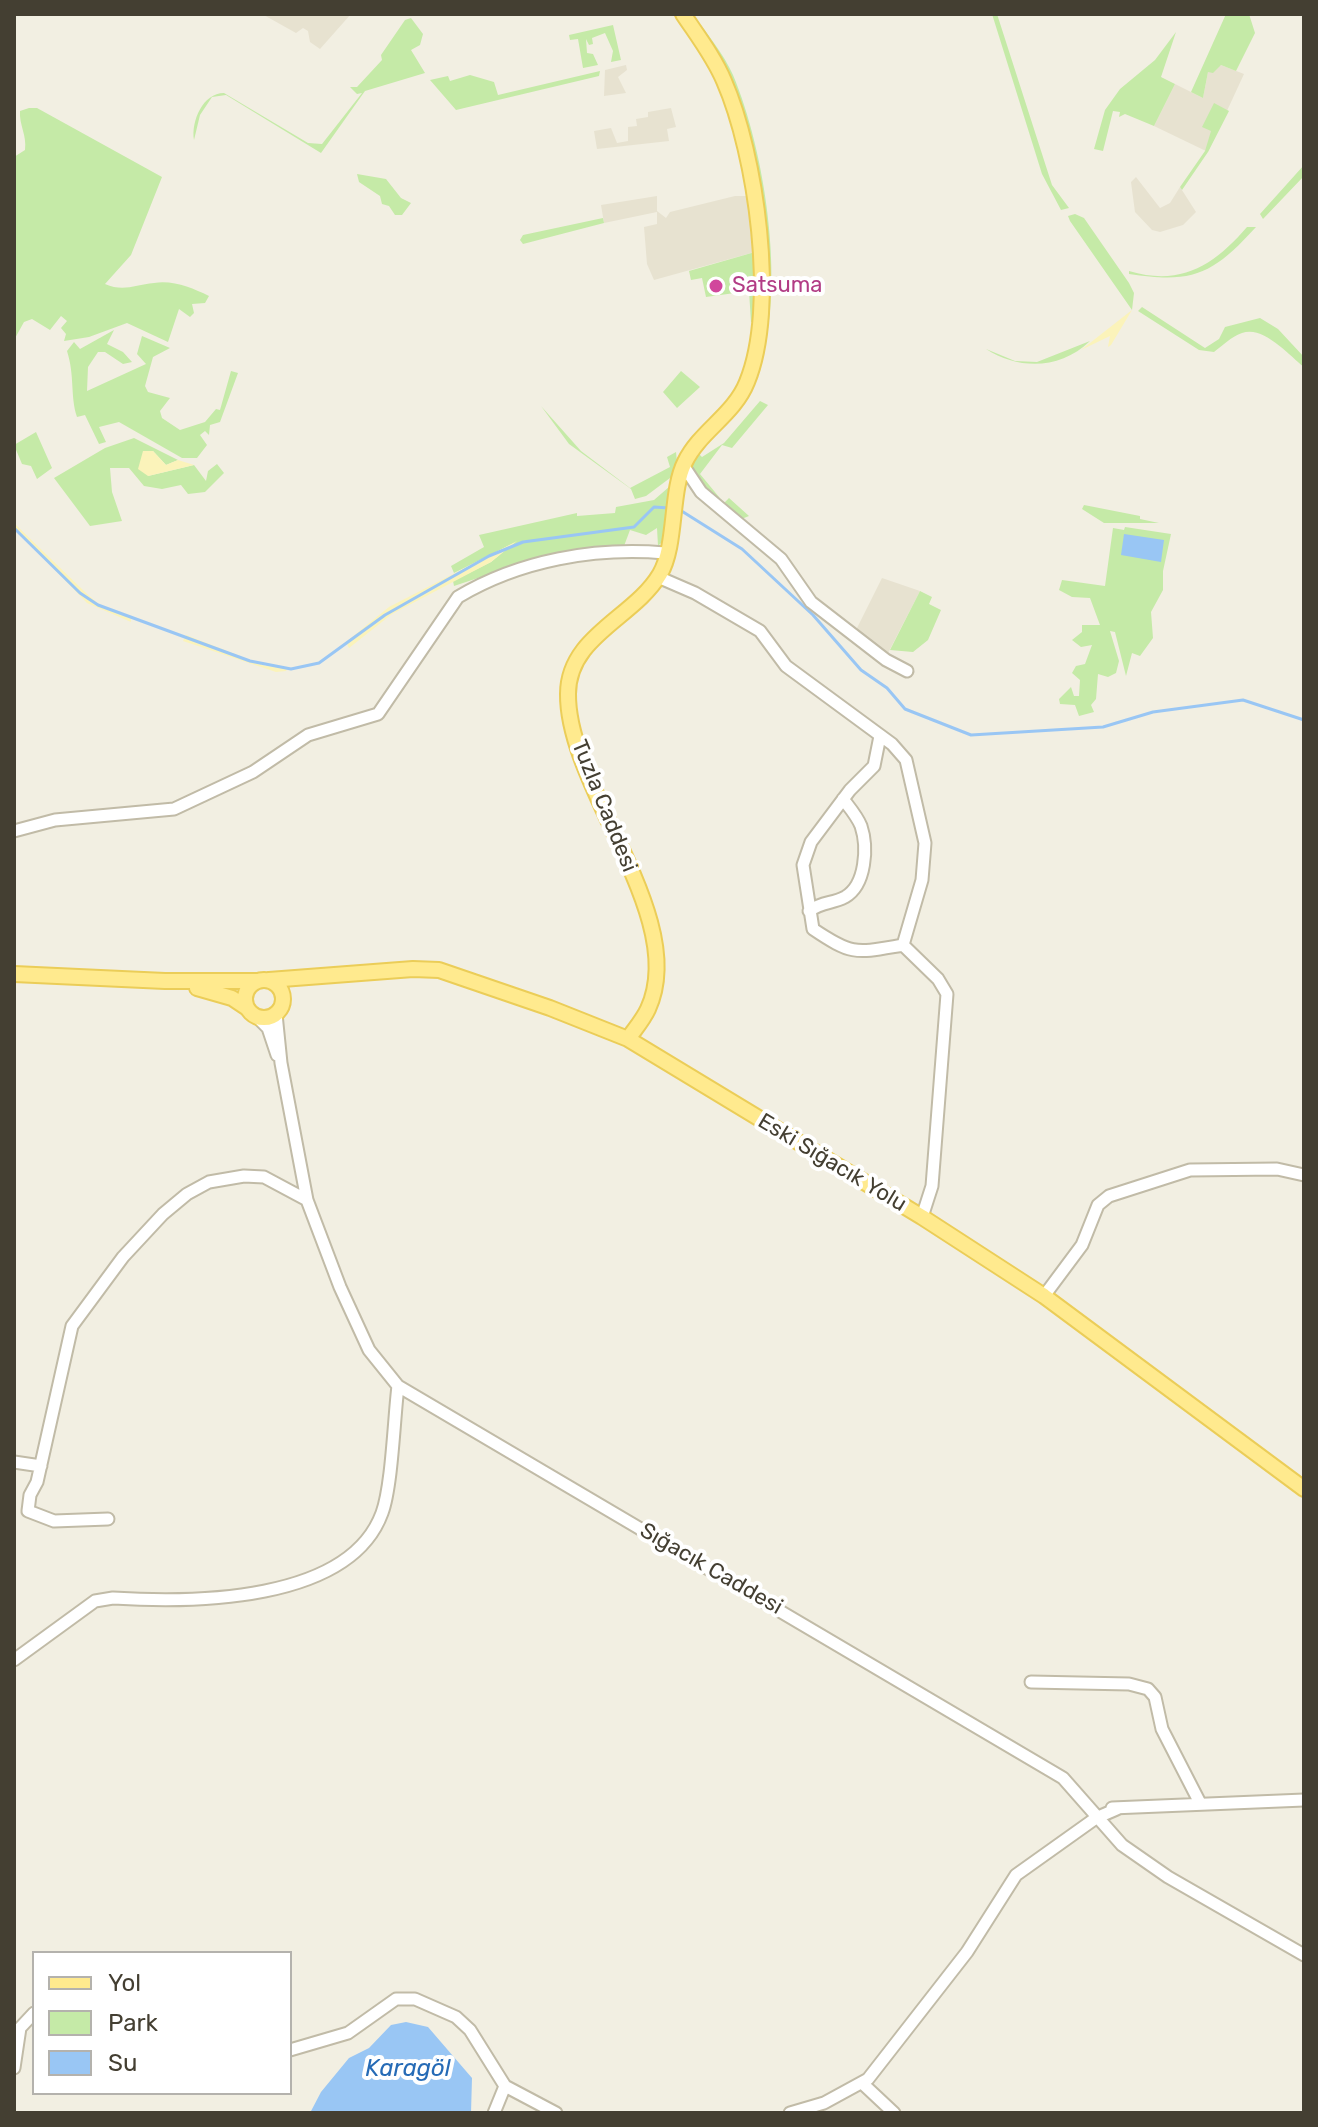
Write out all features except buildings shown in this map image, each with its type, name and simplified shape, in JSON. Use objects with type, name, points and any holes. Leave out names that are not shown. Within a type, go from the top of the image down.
[{"type":"main road","points":[[683,14],[724,79],[747,148],[755,196],[762,294],[758,345],[747,383],[728,413],[696,445],[683,465]]},
{"type":"main road","name":"Tuzla Caddesi","points":[[628,1039],[649,1009],[656,971],[652,930],[581,756],[568,694],[571,672],[582,648],[646,593],[658,577],[668,546],[683,465]]},
{"type":"main road","name":"Eski Sığacık Yolu","points":[[165,981],[263,980],[413,969],[439,970],[628,1039],[922,1217],[1044,1296],[1304,1489]]},
{"type":"main road","points":[[14,974],[165,981],[215,992],[252,1012],[279,1009],[306,978]]},
{"type":"main road","points":[[252,1012],[245,995],[263,980],[282,992],[279,1009]]},
{"type":"street","points":[[683,465],[701,492],[781,559],[811,602],[886,660],[907,671]]},
{"type":"street","points":[[14,831],[55,820],[174,809],[253,772],[308,735],[378,714],[458,597],[478,585],[524,567],[617,549],[668,546]]},
{"type":"street","points":[[658,577],[707,599],[760,631],[786,666],[880,736],[906,760],[925,843],[922,880],[903,945]]},
{"type":"street","points":[[880,736],[874,766],[843,799],[811,842],[803,865],[813,929],[845,950],[857,953],[903,945]]},
{"type":"street","points":[[809,911],[823,901],[847,896],[856,886],[865,856],[864,837],[860,823],[843,799]]},
{"type":"street","points":[[903,945],[938,979],[947,994],[932,1186],[922,1217]]},
{"type":"street","points":[[279,1009],[281,1063]]},
{"type":"street","points":[[252,1012],[268,1028],[281,1063]]},
{"type":"street","name":"Sığacık Caddesi","points":[[281,1063],[307,1200],[369,1350],[398,1386],[1063,1778],[1122,1845],[1168,1877],[1304,1955]]},
{"type":"street","points":[[1044,1296],[1082,1245],[1098,1205],[1109,1196],[1190,1170],[1277,1169],[1304,1175]]},
{"type":"street","points":[[108,1519],[54,1521],[28,1511],[72,1326],[123,1257],[163,1214],[187,1194],[209,1182],[244,1176],[264,1177],[307,1200]]},
{"type":"street","points":[[14,1660],[95,1601],[113,1598],[220,1599],[301,1582],[331,1568],[372,1534],[383,1511],[398,1386]]},
{"type":"street","points":[[14,1462],[41,1466]]},
{"type":"street","points":[[1031,1682],[1129,1684],[1148,1689],[1155,1697],[1162,1729],[1200,1803]]},
{"type":"street","points":[[1088,1808],[1304,1800]]},
{"type":"street","points":[[790,2113],[824,2103],[862,2083],[967,1952],[1016,1875],[1096,1818],[1119,1808]]},
{"type":"street","points":[[292,2049],[348,2033],[396,1999],[415,1999],[456,2017],[470,2030],[505,2086],[556,2113]]},
{"type":"street","points":[[14,2068],[17,2027]]},
{"type":"street","points":[[862,2083],[894,2113]]},
{"type":"street","points":[[494,2113],[505,2086]]},
{"type":"shaded area","points":[[262,14],[351,14],[320,49],[310,42],[308,31],[303,28],[296,33]]},
{"type":"shaded area","points":[[626,65],[627,70],[618,77],[626,93],[604,96],[605,70]]},
{"type":"shaded area","points":[[1221,65],[1244,74],[1208,152],[1154,126],[1175,84],[1203,98],[1208,72]]},
{"type":"shaded area","points":[[671,108],[676,127],[667,129],[669,141],[597,149],[594,131],[611,128],[617,143],[628,141],[628,127],[637,126],[636,119],[648,117],[648,112]]},
{"type":"shaded area","points":[[1136,177],[1160,208],[1170,203],[1180,187],[1196,212],[1183,225],[1160,232],[1152,230],[1135,212],[1131,182]]},
{"type":"shaded area","points":[[657,196],[657,211],[666,218],[670,212],[735,196],[750,196],[755,252],[654,280],[647,264],[644,227],[657,224],[657,212],[604,223],[601,205]]},
{"type":"shaded area","points":[[882,578],[920,591],[887,655],[855,632]]},
{"type":"green space","points":[[688,14],[693,14],[733,75],[762,178],[768,217],[771,295],[761,362],[758,362],[762,202],[749,132],[729,74]]},
{"type":"green space","points":[[992,14],[997,14],[1052,185],[1069,208],[1061,210],[1042,174]]},
{"type":"green space","points":[[1226,14],[1249,14],[1255,33],[1236,71],[1221,65],[1213,73],[1208,72],[1203,98],[1191,92]]},
{"type":"green space","points":[[411,18],[423,34],[420,45],[411,50],[425,73],[365,91],[321,153],[226,95],[212,97],[200,115],[194,140],[194,125],[200,109],[210,98],[217,94],[224,93],[308,143],[322,144],[362,93],[357,94],[350,87],[357,87],[382,60],[381,55],[405,20]]},
{"type":"green space","points":[[613,25],[621,60],[611,62],[613,51],[605,33],[592,38],[593,44],[589,45],[586,39],[587,53],[593,54],[598,65],[583,68],[578,39],[570,40],[569,35]]},
{"type":"green space","points":[[1176,32],[1161,77],[1175,84],[1154,126],[1125,114],[1119,117],[1120,112],[1113,111],[1103,151],[1094,149],[1105,110],[1120,89],[1155,60]]},
{"type":"green space","points":[[600,71],[599,76],[456,110],[430,80],[448,76],[450,81],[470,75],[494,82],[498,95]]},
{"type":"green space","points":[[1214,103],[1229,111],[1208,152],[1182,190],[1180,187],[1205,151],[1211,131],[1202,127]]},
{"type":"green space","points":[[37,108],[162,177],[131,255],[105,284],[123,288],[169,283],[209,296],[205,303],[192,304],[194,313],[190,317],[179,309],[168,342],[127,323],[89,337],[64,341],[66,334],[61,328],[67,321],[61,316],[50,330],[32,319],[24,322],[14,340],[14,157],[25,150],[20,111]]},
{"type":"green space","points":[[1304,165],[1304,176],[1263,219],[1260,214]]},
{"type":"green space","points":[[357,174],[386,179],[401,198],[411,203],[402,215],[395,215],[389,206],[382,204],[380,196],[359,182]]},
{"type":"green space","points":[[1075,214],[1084,218],[1129,283],[1134,293],[1132,310],[1070,221],[1068,216]]},
{"type":"green space","points":[[603,218],[604,223],[523,244],[520,240],[523,235]]},
{"type":"green space","points":[[1247,227],[1256,227],[1227,256],[1201,272],[1170,277],[1129,274],[1129,271],[1165,276],[1196,269],[1223,252]]},
{"type":"green space","points":[[755,252],[753,308],[756,322],[751,322],[749,291],[706,297],[702,278],[691,280],[689,271]]},
{"type":"green space","points":[[1142,307],[1205,348],[1219,339],[1225,327],[1260,318],[1278,329],[1304,357],[1304,367],[1275,342],[1258,333],[1235,336],[1214,352],[1199,350],[1138,311]]},
{"type":"green space","points":[[114,330],[107,344],[123,352],[132,362],[123,364],[105,352],[98,352],[88,367],[87,391],[146,364],[137,354],[142,336],[170,348],[153,357],[145,386],[148,392],[170,398],[160,411],[162,418],[180,430],[205,422],[216,409],[220,410],[231,371],[238,373],[220,422],[210,425],[209,435],[205,431],[200,435],[207,445],[197,458],[182,458],[119,422],[99,427],[106,442],[99,444],[85,415],[77,417],[67,351],[74,342],[80,349]]},
{"type":"green space","points":[[1090,341],[1066,357],[1039,364],[1012,361],[986,349],[1015,361],[1037,362]]},
{"type":"green space","points":[[681,371],[700,387],[677,408],[663,392]]},
{"type":"green space","points":[[760,401],[768,405],[732,448],[722,445],[700,474],[724,503],[729,498],[749,516],[739,520],[705,491],[689,460],[695,450],[702,457],[724,443]]},
{"type":"green space","points":[[541,406],[581,451],[630,488],[670,467],[667,457],[676,452],[678,472],[646,496],[635,499],[631,489],[569,444]]},
{"type":"green space","points":[[36,432],[52,468],[37,479],[31,466],[22,464],[14,445]]},
{"type":"green space","points":[[134,438],[178,460],[166,465],[153,451],[148,476],[194,465],[206,481],[208,471],[217,464],[224,473],[205,492],[188,494],[181,485],[162,489],[144,486],[129,468],[110,468],[112,492],[122,521],[90,526],[54,478],[105,448]]},
{"type":"green space","points":[[677,480],[667,537],[658,546],[657,528],[646,535],[630,530],[624,546],[569,553],[514,566],[454,586],[453,581],[491,562],[514,543],[454,573],[451,566],[484,547],[479,535],[577,513],[577,516],[615,513],[616,507],[654,500]]},
{"type":"green space","points":[[1084,505],[1159,523],[1104,523],[1082,509]]},
{"type":"green space","points":[[1125,527],[1171,534],[1163,571],[1163,590],[1151,612],[1153,638],[1140,656],[1132,653],[1126,676],[1115,632],[1110,631],[1119,661],[1116,673],[1108,677],[1098,674],[1096,699],[1091,705],[1094,712],[1079,716],[1075,705],[1060,704],[1059,699],[1071,687],[1074,696],[1079,696],[1080,680],[1072,673],[1076,666],[1085,664],[1092,645],[1081,647],[1072,640],[1082,632],[1082,625],[1100,625],[1090,598],[1072,597],[1059,590],[1062,580],[1105,586],[1113,528],[1124,530]]},
{"type":"green space","points":[[920,591],[932,597],[929,604],[941,610],[928,640],[913,652],[890,650]]},
{"type":"sand","points":[[1132,310],[1111,345],[1108,347],[1110,336],[1081,350]]},
{"type":"sand","points":[[143,451],[153,451],[166,465],[178,460],[194,465],[148,476],[138,469]]},
{"type":"sand","points":[[14,523],[101,606],[131,617],[131,622],[87,603],[14,528]]},
{"type":"sand","points":[[517,541],[491,562],[392,614],[349,648],[346,642],[389,607]]},
{"type":"sand","points":[[186,635],[266,666],[288,667],[286,671],[276,672],[183,641]]},
{"type":"water","points":[[1124,534],[1164,540],[1161,562],[1121,555]]},
{"type":"water","name":"Karagöl","points":[[406,2022],[428,2027],[472,2078],[471,2113],[310,2113],[321,2092],[349,2058],[369,2048],[391,2025]]},
{"type":"waterway","points":[[14,528],[80,593],[98,605],[250,661],[291,669],[319,663],[385,615],[489,556],[523,542],[634,527],[654,507],[669,508]]},
{"type":"waterway","points":[[680,510],[742,549],[813,615],[861,670],[887,688],[905,709],[971,735],[1103,727],[1153,712],[1243,700],[1304,720]]},
{"type":"place","name":"Satsuma","points":[[716,286]]}]
